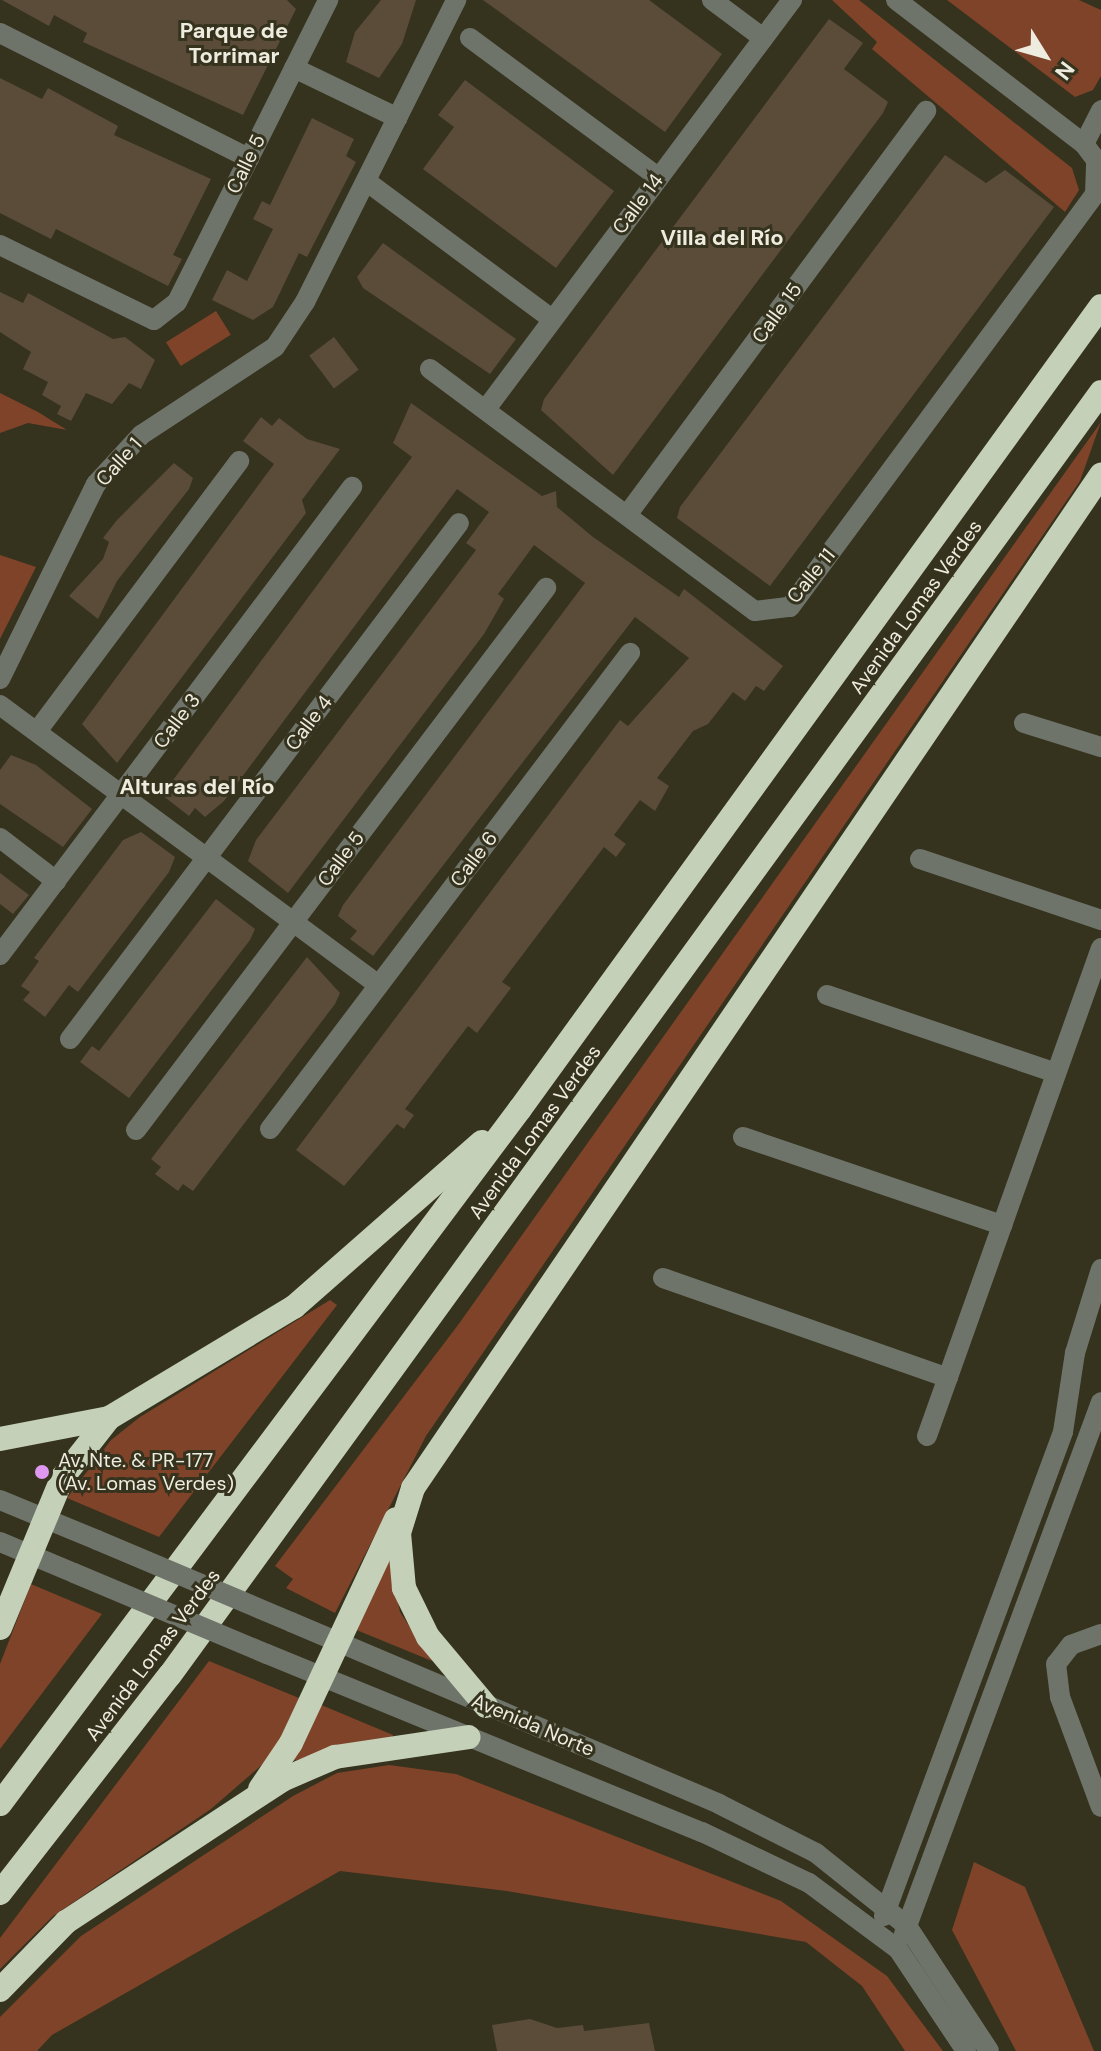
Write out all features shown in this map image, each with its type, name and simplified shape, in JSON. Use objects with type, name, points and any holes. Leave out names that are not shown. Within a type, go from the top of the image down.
[{"type":"highway","name":"Avenida Lomas Verdes","points":[[0,1804],[520,1109],[1101,306]]},
{"type":"highway","name":"Avenida Lomas Verdes","points":[[0,1893],[180,1663],[1101,392]]},
{"type":"highway","points":[[253,1797],[291,1743],[413,1488],[1101,475]]},
{"type":"highway","points":[[0,1439],[109,1418],[305,1299],[520,1109]]},
{"type":"highway","points":[[0,1628],[62,1478],[109,1418]]},
{"type":"highway","points":[[413,1488],[399,1533],[404,1588],[428,1637],[486,1706]]},
{"type":"highway","points":[[0,1990],[66,1922],[253,1797],[335,1757],[469,1737]]},
{"type":"street","name":"Calle 5","points":[[0,245],[154,320],[177,302],[328,0]]},
{"type":"street","name":"Calle 1","points":[[0,679],[96,484],[141,435],[275,347],[305,302],[456,0]]},
{"type":"street","points":[[712,0],[763,38]]},
{"type":"street","name":"Calle 14","points":[[486,409],[792,0]]},
{"type":"street","points":[[896,0],[1084,144],[1101,110]]},
{"type":"street","points":[[0,33],[249,158]]},
{"type":"street","points":[[470,38],[659,178]]},
{"type":"street","points":[[294,68],[398,118]]},
{"type":"street","name":"Calle 15","points":[[627,515],[926,111]]},
{"type":"street","name":"Calle 11","points":[[430,369],[755,611],[790,607],[1095,194],[1096,160],[1084,144]]},
{"type":"street","points":[[366,181],[552,319]]},
{"type":"street","points":[[38,730],[239,461]]},
{"type":"street","name":"Calle 3","points":[[0,955],[352,487]]},
{"type":"street","name":"Calle 4","points":[[70,1039],[459,523]]},
{"type":"street","name":"Calle 5","points":[[136,1130],[546,588]]},
{"type":"street","name":"Calle 6","points":[[270,1129],[630,653]]},
{"type":"street","points":[[0,705],[38,730],[379,985]]},
{"type":"street","points":[[1024,723],[1101,747]]},
{"type":"street","points":[[0,838],[56,881]]},
{"type":"street","points":[[920,859],[1101,920]]},
{"type":"street","points":[[927,1436],[1101,948]]},
{"type":"street","points":[[827,995],[1056,1073]]},
{"type":"street","points":[[743,1137],[1002,1225]]},
{"type":"street","points":[[878,1931],[1063,1432],[1101,1269]]},
{"type":"street","points":[[663,1278],[948,1378]]},
{"type":"street","points":[[898,1949],[1101,1402]]},
{"type":"street","points":[[1085,1440],[1101,1421]]},
{"type":"street","name":"Avenida Norte","points":[[0,1500],[769,1828],[849,1874],[907,1926],[989,2051]]},
{"type":"street","name":"Avenida Norte","points":[[0,1542],[739,1849],[809,1883],[878,1931],[898,1949],[966,2051]]},
{"type":"street","points":[[1101,1634],[1071,1645],[1056,1664],[1060,1697],[1101,1807]]},
{"type":"shaded area","points":[[832,0],[859,0],[1072,168],[1079,190],[1065,212],[872,49],[877,42]]},
{"type":"shaded area","points":[[947,0],[1079,0],[1101,10],[1101,76],[1093,90],[1075,97]]},
{"type":"shaded area","points":[[216,311],[231,335],[181,366],[166,342]]},
{"type":"shaded area","points":[[0,393],[67,430],[28,423],[0,433]]},
{"type":"shaded area","points":[[1101,422],[1080,481],[426,1436],[335,1613],[286,1588],[293,1579],[275,1566],[458,1325]]},
{"type":"shaded area","points":[[0,555],[36,567],[0,639]]},
{"type":"shaded area","points":[[330,1300],[337,1305],[159,1537],[67,1498],[111,1440],[140,1417]]},
{"type":"shaded area","points":[[387,1548],[400,1612],[432,1661],[354,1629]]},
{"type":"shaded area","points":[[31,1584],[102,1614],[0,1749],[0,1664]]},
{"type":"shaded area","points":[[209,1661],[299,1698],[272,1756],[211,1809],[53,1916],[0,1969],[0,1938]]},
{"type":"shaded area","points":[[319,1704],[393,1735],[391,1739],[292,1761]]},
{"type":"shaded area","points":[[389,1765],[456,1774],[781,1901],[887,1976],[943,2051],[905,2051],[862,1986],[806,1942],[507,1891],[340,1871],[52,2035],[37,2051],[0,2051],[0,2017],[81,1936],[293,1796],[337,1773]]},
{"type":"shaded area","points":[[974,1862],[1025,1887],[1094,2051],[1016,2051],[952,1930]]},
{"type":"building","points":[[2,0],[287,0],[296,9],[243,115],[83,42],[87,33],[54,15],[49,26]]},
{"type":"building","points":[[381,0],[416,0],[402,44],[379,78],[346,62],[355,32]]},
{"type":"building","points":[[483,0],[649,0],[722,54],[665,132]]},
{"type":"building","points":[[829,19],[863,43],[844,69],[888,102],[883,113],[613,475],[541,410],[544,399]]},
{"type":"building","points":[[0,78],[42,99],[48,88],[118,126],[114,135],[211,179],[173,255],[182,259],[168,286],[56,229],[51,239],[0,213]]},
{"type":"building","points":[[465,80],[614,191],[556,268],[423,169],[454,127],[438,115]]},
{"type":"building","points":[[312,118],[354,139],[346,156],[356,162],[307,257],[299,253],[273,307],[253,320],[212,300],[227,270],[247,281],[273,229],[253,219],[262,201],[270,205]]},
{"type":"building","points":[[945,155],[986,183],[1005,170],[1054,207],[770,586],[677,518],[680,507]]},
{"type":"building","points":[[383,243],[516,339],[490,374],[363,288],[357,277]]},
{"type":"building","points":[[0,292],[23,303],[28,293],[113,339],[125,337],[155,360],[141,389],[129,383],[112,404],[86,393],[71,421],[57,414],[61,406],[42,395],[48,382],[23,369],[31,352],[0,332]]},
{"type":"building","points":[[334,337],[359,370],[334,388],[309,356]]},
{"type":"building","points":[[411,403],[542,496],[556,491],[557,507],[593,537],[679,597],[684,589],[783,666],[764,691],[756,686],[745,701],[733,692],[708,724],[693,731],[657,778],[669,786],[655,811],[640,800],[614,835],[626,844],[616,857],[604,847],[502,982],[511,988],[477,1033],[468,1026],[405,1109],[414,1115],[404,1129],[397,1124],[344,1186],[296,1150],[620,720],[628,726],[689,658],[635,617],[373,956],[350,939],[357,931],[338,916],[343,905],[585,583],[534,545],[498,594],[504,599],[484,634],[288,893],[248,861],[256,840],[476,550],[466,543],[489,512],[457,489],[224,801],[205,817],[195,808],[189,816],[162,795],[412,457],[393,443]]},
{"type":"building","points":[[261,417],[272,426],[279,418],[307,439],[340,449],[302,500],[306,513],[117,763],[82,724],[274,464],[243,441]]},
{"type":"building","points":[[174,463],[193,478],[189,489],[117,581],[98,619],[69,596],[103,559],[109,542],[103,538],[117,520]]},
{"type":"building","points":[[11,755],[36,765],[92,809],[63,847],[0,804],[0,770]]},
{"type":"building","points":[[141,832],[175,857],[169,872],[78,992],[69,985],[45,1017],[23,1000],[30,992],[21,986],[39,961],[34,958],[123,840]]},
{"type":"building","points":[[0,873],[29,895],[13,914],[0,904]]},
{"type":"building","points":[[216,899],[255,929],[250,940],[129,1098],[80,1062],[92,1046],[99,1051]]},
{"type":"building","points":[[307,957],[340,993],[335,1004],[193,1191],[183,1184],[178,1191],[155,1174],[161,1167],[151,1159]]},
{"type":"building","points":[[530,2019],[557,2028],[583,2025],[584,2031],[649,2023],[655,2051],[497,2051],[492,2025]]},
{"type":"place","name":"Av. Nte. & PR-177 (Av. Lomas Verdes)","points":[[42,1472]]},
{"type":"district","name":"Parque de Torrimar","points":[[234,42]]},
{"type":"district","name":"Villa del Río","points":[[722,238]]},
{"type":"district","name":"Alturas del Río","points":[[197,787]]}]
